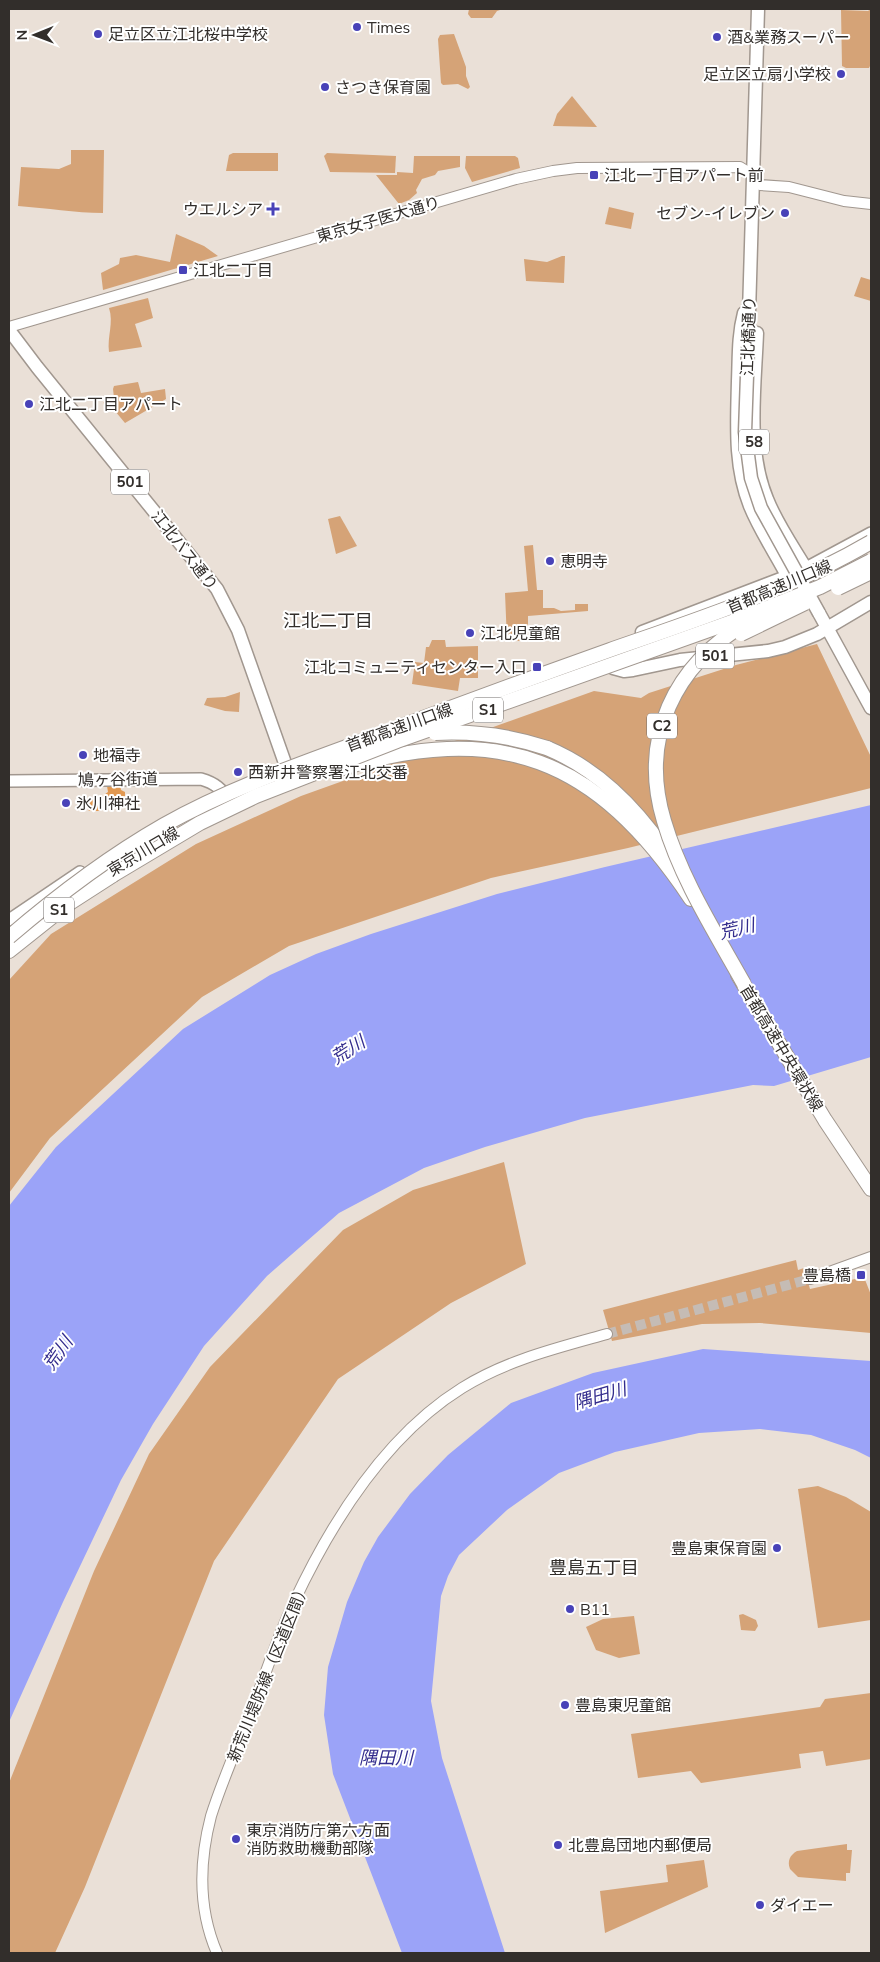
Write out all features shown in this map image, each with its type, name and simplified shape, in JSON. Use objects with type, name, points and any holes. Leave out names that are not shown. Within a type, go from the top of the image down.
[{"type":"highway","name":"首都高速川口線","points":[[9,937],[57,897],[120,852],[182,816],[249,784],[416,720],[733,607],[824,568],[871,542]]},
{"type":"highway","name":"首都高速中央環状線","points":[[871,555],[754,619],[718,642],[695,664],[680,684],[662,724],[657,749],[656,777],[664,821],[678,861],[690,885],[825,1120],[871,1189]]},
{"type":"highway","name":"首都高速川口線","points":[[9,951],[68,904],[122,870],[200,824],[270,790],[398,741],[755,613],[820,587],[871,561]]},
{"type":"highway","name":"首都高速中央環状線","points":[[746,983],[695,882],[668,820],[662,794],[660,766],[666,724],[679,693],[688,680],[706,659],[721,646],[758,625],[871,572]]},
{"type":"highway","name":"首都高速中央環状線","points":[[249,784],[373,744],[424,734],[460,733],[522,740],[547,748],[591,771],[630,805],[679,870],[828,1118],[871,1183]]},
{"type":"highway","name":"首都高速川口線","points":[[270,790],[374,760],[443,748],[497,751],[551,766],[583,784],[609,804],[655,850],[693,902],[746,983]]},
{"type":"main road","name":"江北橋通り","points":[[758,9],[745,432],[751,478],[761,508],[871,708]]},
{"type":"main road","name":"58","points":[[750,292],[757,332],[754,444],[760,480],[774,517],[809,573]]},
{"type":"main road","name":"58","points":[[750,292],[739,329],[737,423],[739,468],[757,522],[791,582]]},
{"type":"main road","name":"江北バス通り","points":[[9,330],[37,368],[217,589],[238,630],[288,771]]},
{"type":"main road","points":[[809,573],[871,533]]},
{"type":"main road","points":[[288,771],[791,582],[871,549]]},
{"type":"main road","points":[[828,628],[871,602]]},
{"type":"main road","name":"501","points":[[605,652],[613,668],[624,671],[688,659],[768,651],[801,641],[828,628]]},
{"type":"main road","name":"東京川口線","points":[[9,920],[107,854],[164,821],[223,791],[288,771]]},
{"type":"main road","name":"東京川口線","points":[[9,945],[22,932],[114,868],[170,833],[288,771]]},
{"type":"main road","name":"鳩ヶ谷街道","points":[[9,781],[189,778],[209,781],[223,791]]},
{"type":"main road","points":[[223,791],[230,802]]},
{"type":"street","name":"東京女子医大通り","points":[[9,327],[533,174],[577,168],[740,168],[752,176],[760,185],[789,187],[844,201],[871,204]]},
{"type":"street","points":[[810,1280],[871,1257]]},
{"type":"street","name":"新荒川堤防線（区道区間）","points":[[217,1953],[206,1921],[201,1872],[204,1842],[210,1816],[294,1602],[329,1534],[370,1474],[394,1445],[439,1404],[481,1376],[507,1364],[607,1334]]},
{"type":"shaded area","points":[[469,9],[503,9],[497,11],[492,18],[471,18],[468,14]]},
{"type":"shaded area","points":[[871,9],[871,64],[869,68],[846,68],[842,66],[841,10],[868,11]]},
{"type":"shaded area","points":[[454,34],[466,67],[466,76],[470,87],[468,89],[458,84],[443,85],[441,83],[438,39],[440,35]]},
{"type":"shaded area","points":[[572,96],[597,127],[553,126],[557,114]]},
{"type":"shaded area","points":[[71,150],[104,150],[103,213],[18,206],[21,167],[59,169],[71,164]]},
{"type":"shaded area","points":[[233,153],[278,153],[278,171],[226,171],[229,155]]},
{"type":"shaded area","points":[[327,153],[396,156],[395,173],[330,172],[324,156]]},
{"type":"shaded area","points":[[414,156],[460,156],[460,167],[438,171],[435,175],[422,179],[416,190],[417,193],[409,200],[399,204],[376,175],[397,175],[397,172],[413,173]]},
{"type":"shaded area","points":[[466,156],[515,156],[518,158],[520,168],[472,182],[465,168]]},
{"type":"shaded area","points":[[609,207],[634,213],[631,229],[605,224]]},
{"type":"shaded area","points":[[176,234],[204,246],[218,256],[103,290],[101,273],[119,264],[120,258],[136,255],[170,262]]},
{"type":"shaded area","points":[[565,256],[564,283],[526,281],[524,259],[547,262]]},
{"type":"shaded area","points":[[861,277],[871,280],[871,301],[854,296]]},
{"type":"shaded area","points":[[148,298],[153,318],[135,324],[142,347],[109,352],[111,319],[109,308]]},
{"type":"shaded area","points":[[138,382],[141,393],[165,389],[166,399],[125,423],[115,411],[106,411],[103,402],[114,398],[114,386]]},
{"type":"shaded area","points":[[340,516],[357,546],[336,554],[328,519]]},
{"type":"shaded area","points":[[533,545],[537,590],[543,590],[543,608],[554,608],[561,611],[575,610],[575,604],[588,604],[588,611],[528,616],[528,641],[507,641],[505,593],[528,591],[524,546]]},
{"type":"shaded area","points":[[432,640],[445,640],[446,647],[478,646],[478,678],[460,678],[458,691],[412,684],[415,662],[424,663],[426,647],[429,647]]},
{"type":"shaded area","points":[[817,644],[871,757],[871,788],[628,848],[491,878],[289,946],[202,997],[50,1138],[9,1193],[9,980],[51,934],[196,844],[301,796],[594,691],[641,698],[649,693],[736,665]]},
{"type":"shaded area","points":[[240,692],[239,712],[225,711],[204,705],[207,698],[225,697]]},
{"type":"shaded area","points":[[120,784],[121,790],[125,792],[125,796],[118,804],[108,804],[99,811],[89,811],[87,807],[82,807],[80,802],[83,799],[101,797],[108,792],[107,786]]},
{"type":"shaded area","points":[[504,1162],[526,1264],[451,1303],[338,1379],[214,1561],[85,1887],[55,1953],[9,1953],[9,1783],[94,1571],[149,1454],[210,1367],[343,1230],[413,1190]]},
{"type":"shaded area","points":[[796,1260],[798,1270],[804,1268],[810,1289],[864,1277],[871,1295],[871,1333],[760,1323],[702,1324],[612,1341],[603,1310]]},
{"type":"shaded area","points":[[818,1486],[846,1497],[871,1512],[871,1620],[818,1628],[798,1489]]},
{"type":"shaded area","points":[[743,1614],[756,1620],[758,1626],[755,1631],[741,1630],[739,1615]]},
{"type":"shaded area","points":[[634,1616],[640,1654],[619,1658],[596,1650],[586,1627],[603,1619]]},
{"type":"shaded area","points":[[871,1693],[871,1759],[826,1766],[823,1751],[799,1754],[801,1768],[701,1783],[691,1771],[638,1778],[631,1734],[820,1707],[825,1699]]},
{"type":"shaded area","points":[[847,1844],[847,1850],[852,1850],[850,1873],[846,1873],[846,1881],[798,1877],[790,1869],[790,1858],[797,1851]]},
{"type":"shaded area","points":[[704,1860],[708,1887],[605,1933],[600,1891],[668,1882],[666,1865]]},
{"type":"water","name":"荒川","points":[[871,805],[871,1057],[774,1086],[753,1085],[585,1118],[485,1147],[424,1168],[339,1213],[267,1276],[204,1346],[153,1424],[121,1480],[9,1722],[9,1206],[56,1147],[183,1029],[270,975],[316,954],[371,934],[497,894]]},
{"type":"water","name":"隅田川","points":[[703,1349],[871,1361],[871,1458],[855,1450],[811,1435],[760,1429],[699,1433],[615,1452],[559,1473],[507,1510],[459,1555],[448,1576],[441,1596],[431,1701],[442,1758],[505,1953],[402,1953],[333,1774],[324,1715],[328,1667],[347,1602],[364,1562],[378,1537],[410,1494],[448,1455],[511,1403],[593,1373]]},
{"type":"tunnel","points":[[607,1334],[810,1279]]},
{"type":"place","name":"Times","points":[[357,27]]},
{"type":"place","name":"足立区立江北桜中学校","points":[[98,34]]},
{"type":"place","name":"酒&業務スーパー","points":[[717,37]]},
{"type":"place","name":"足立区立扇小学校","points":[[841,74]]},
{"type":"place","name":"さつき保育園","points":[[325,87]]},
{"type":"place","name":"江北一丁目アパート前","points":[[594,175]]},
{"type":"place","name":"ウエルシア","points":[[273,209]]},
{"type":"place","name":"セブン-イレブン","points":[[785,213]]},
{"type":"place","name":"江北二丁目","points":[[183,270]]},
{"type":"place","name":"江北二丁目アパート","points":[[29,404]]},
{"type":"place","name":"恵明寺","points":[[550,561]]},
{"type":"place","name":"江北児童館","points":[[470,633]]},
{"type":"place","name":"江北コミュニティセンター入口","points":[[537,667]]},
{"type":"place","name":"地福寺","points":[[83,755]]},
{"type":"place","name":"西新井警察署江北交番","points":[[238,772]]},
{"type":"place","name":"氷川神社","points":[[66,803]]},
{"type":"place","name":"豊島橋","points":[[861,1275]]},
{"type":"place","name":"豊島東保育園","points":[[777,1548]]},
{"type":"place","name":"B11","points":[[570,1609]]},
{"type":"place","name":"豊島東児童館","points":[[565,1705]]},
{"type":"place","name":"東京消防庁第六方面 消防救助機動部隊","points":[[236,1839]]},
{"type":"place","name":"北豊島団地内郵便局","points":[[558,1845]]},
{"type":"place","name":"ダイエー","points":[[760,1905]]},
{"type":"district","name":"江北二丁目","points":[[328,621]]},
{"type":"district","name":"豊島五丁目","points":[[594,1568]]}]
